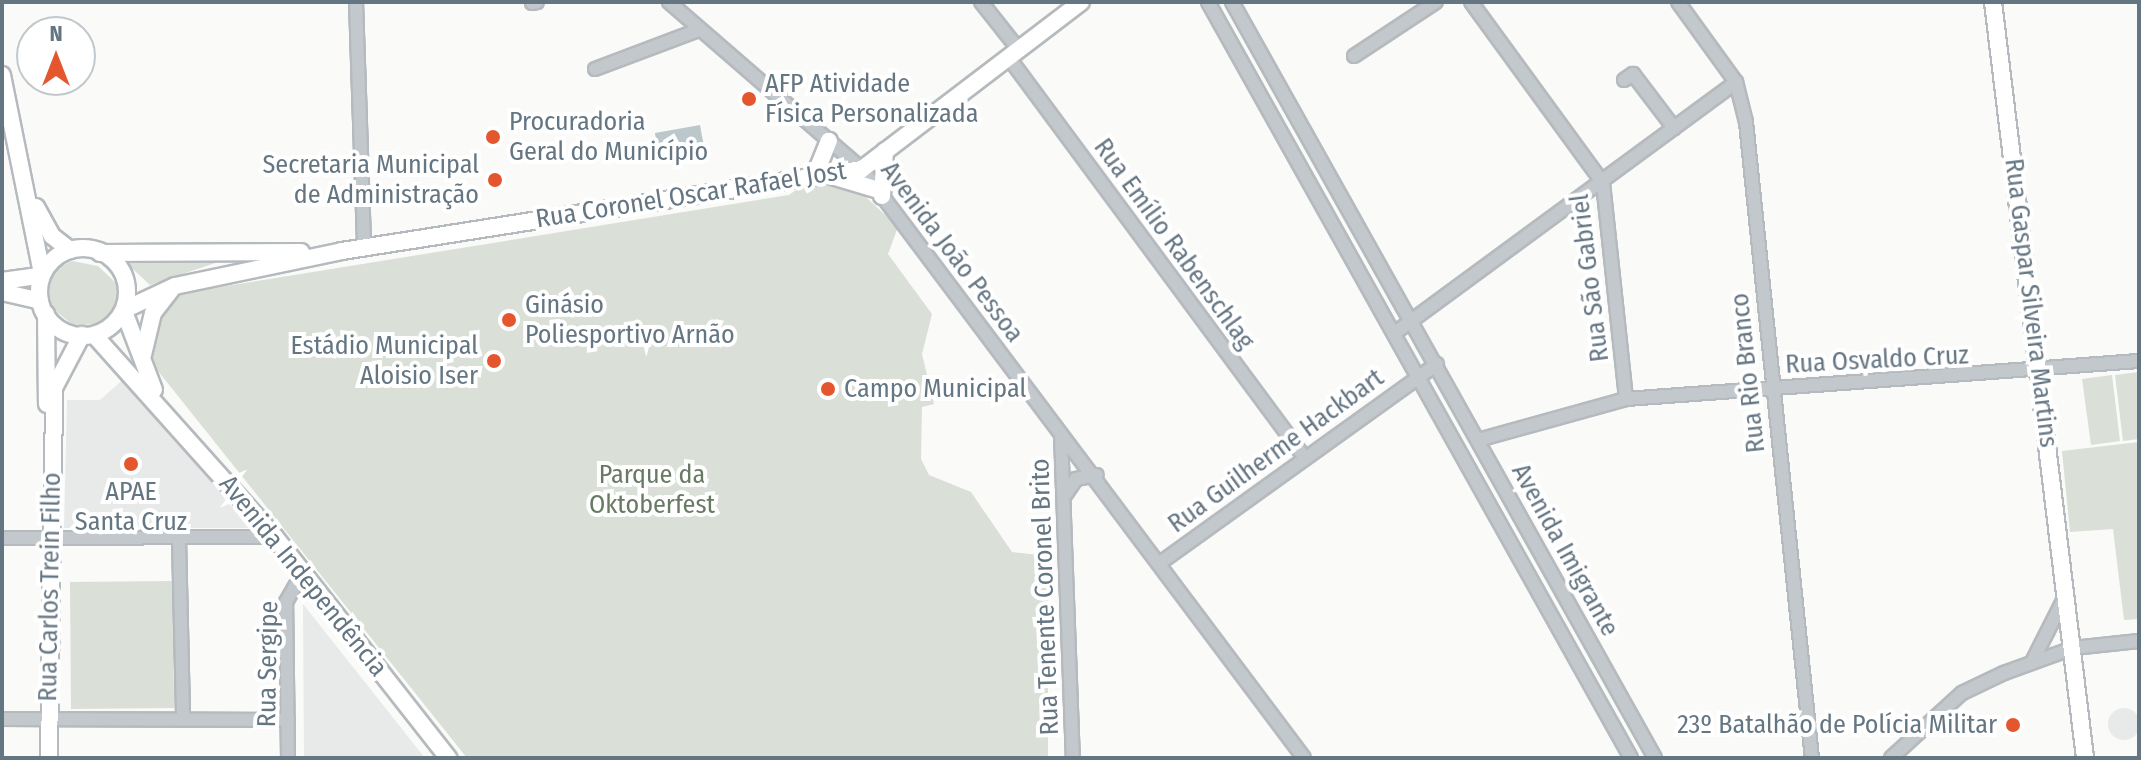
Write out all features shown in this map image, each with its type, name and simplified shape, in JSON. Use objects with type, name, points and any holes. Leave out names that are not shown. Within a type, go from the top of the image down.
[{"type":"main road","name":"Rua Coronel Oscar Rafael Jost","points":[[126,312],[175,286],[364,246],[862,169],[1081,2]]},
{"type":"main road","name":"Rua Gaspar Silveira Martins","points":[[1996,2],[1995,20],[2041,373],[2085,758]]},
{"type":"main road","points":[[2,75],[32,198],[43,307]]},
{"type":"main road","points":[[829,141],[819,175],[880,193],[885,151]]},
{"type":"main road","points":[[2,292],[43,307],[89,335],[126,312],[120,273],[100,253],[70,250],[52,236],[32,198]]},
{"type":"main road","points":[[2,281],[40,272],[70,250]]},
{"type":"main road","name":"Rua Coronel Oscar Rafael Jost","points":[[100,253],[342,251]]},
{"type":"main road","points":[[240,273],[242,254]]},
{"type":"main road","points":[[143,356],[153,313],[175,286]]},
{"type":"main road","name":"Rua Carlos Trein Filho","points":[[43,307],[43,381],[52,417]]},
{"type":"main road","name":"Avenida Independência","points":[[126,312],[156,395]]},
{"type":"main road","name":"Avenida Independência","points":[[89,335],[156,395],[275,537],[448,758]]},
{"type":"main road","name":"Rua Carlos Trein Filho","points":[[49,758],[52,417],[60,370],[89,335]]},
{"type":"street","points":[[356,2],[364,246]]},
{"type":"street","name":"Avenida João Pessoa","points":[[669,2],[862,169],[1061,435],[1097,475],[1304,758]]},
{"type":"street","name":"Rua Emílio Rabenschlag","points":[[981,2],[1014,54],[1303,456]]},
{"type":"street","name":"Avenida Imigrante","points":[[1208,2],[1396,332],[1631,758]]},
{"type":"street","name":"Avenida Imigrante","points":[[1232,2],[1413,320],[1655,758]]},
{"type":"street","points":[[1354,56],[1436,2]]},
{"type":"street","name":"Rua São Gabriel","points":[[1471,2],[1603,183],[1626,399]]},
{"type":"street","name":"Rua Rio Branco","points":[[1678,2],[1736,82],[1812,758]]},
{"type":"street","points":[[595,69],[699,30]]},
{"type":"street","points":[[1624,80],[1633,74],[1674,128]]},
{"type":"street","points":[[1396,332],[1603,183],[1736,82]]},
{"type":"street","name":"Rua Osvaldo Cruz","points":[[1478,440],[1626,399],[2041,373],[2139,361]]},
{"type":"street","points":[[1418,375],[1437,364]]},
{"type":"street","name":"Rua Guilherme Hackbart","points":[[1160,563],[1418,375]]},
{"type":"street","name":"Rua Tenente Coronel Brito","points":[[1061,435],[1066,495],[1073,758]]},
{"type":"street","points":[[1066,495],[1076,479],[1097,475]]},
{"type":"street","points":[[2,538],[275,537]]},
{"type":"street","points":[[179,538],[183,718]]},
{"type":"street","name":"Rua Sergipe","points":[[288,758],[286,602],[302,574]]},
{"type":"street","name":"Rua Gaspar Silveira Martins","points":[[2032,663],[2056,624],[2066,586]]},
{"type":"street","points":[[1891,758],[1962,693],[2073,648],[2139,641]]},
{"type":"street","points":[[2,719],[288,720]]},
{"type":"shaded area","points":[[700,125],[704,147],[658,155],[655,133]]},
{"type":"shaded area","name":"APAE Santa Cruz","points":[[127,376],[249,528],[64,528],[67,400],[100,400]]},
{"type":"shaded area","points":[[303,604],[425,758],[304,758]]},
{"type":"shaded area","points":[[2124,708],[2135,713],[2140,724],[2135,735],[2124,740],[2113,735],[2108,724],[2113,713]]},
{"type":"green space","name":"Parque da Oktoberfest","points":[[803,185],[853,185],[898,227],[888,254],[932,314],[922,354],[934,404],[922,407],[921,459],[929,475],[971,492],[1012,552],[1048,556],[1048,758],[467,758],[154,366],[149,340],[171,295],[789,195]]},
{"type":"green space","points":[[230,258],[150,285],[122,259]]},
{"type":"green space","points":[[72,261],[98,266],[116,283],[121,311],[109,324],[73,325],[47,304],[47,273]]},
{"type":"green space","points":[[2139,372],[2139,439],[2123,441],[2115,375]]},
{"type":"green space","points":[[2112,375],[2120,441],[2091,445],[2082,379]]},
{"type":"green space","points":[[2139,442],[2139,619],[2124,620],[2113,529],[2070,532],[2062,451]]},
{"type":"green space","points":[[173,581],[174,708],[71,709],[70,582]]},
{"type":"place","name":"AFP Atividade Física Personalizada","points":[[749,99]]},
{"type":"place","name":"Procuradoria Geral do Município","points":[[493,137]]},
{"type":"place","name":"Secretaria Municipal de Administração","points":[[495,180]]},
{"type":"place","name":"Ginásio Poliesportivo Arnão","points":[[509,320]]},
{"type":"place","name":"Estádio Municipal Aloisio Iser","points":[[494,361]]},
{"type":"place","name":"Campo Municipal","points":[[828,389]]},
{"type":"place","name":"APAE Santa Cruz","points":[[131,464]]},
{"type":"place","name":"23º Batalhão de Polícia Militar","points":[[2013,725]]}]
